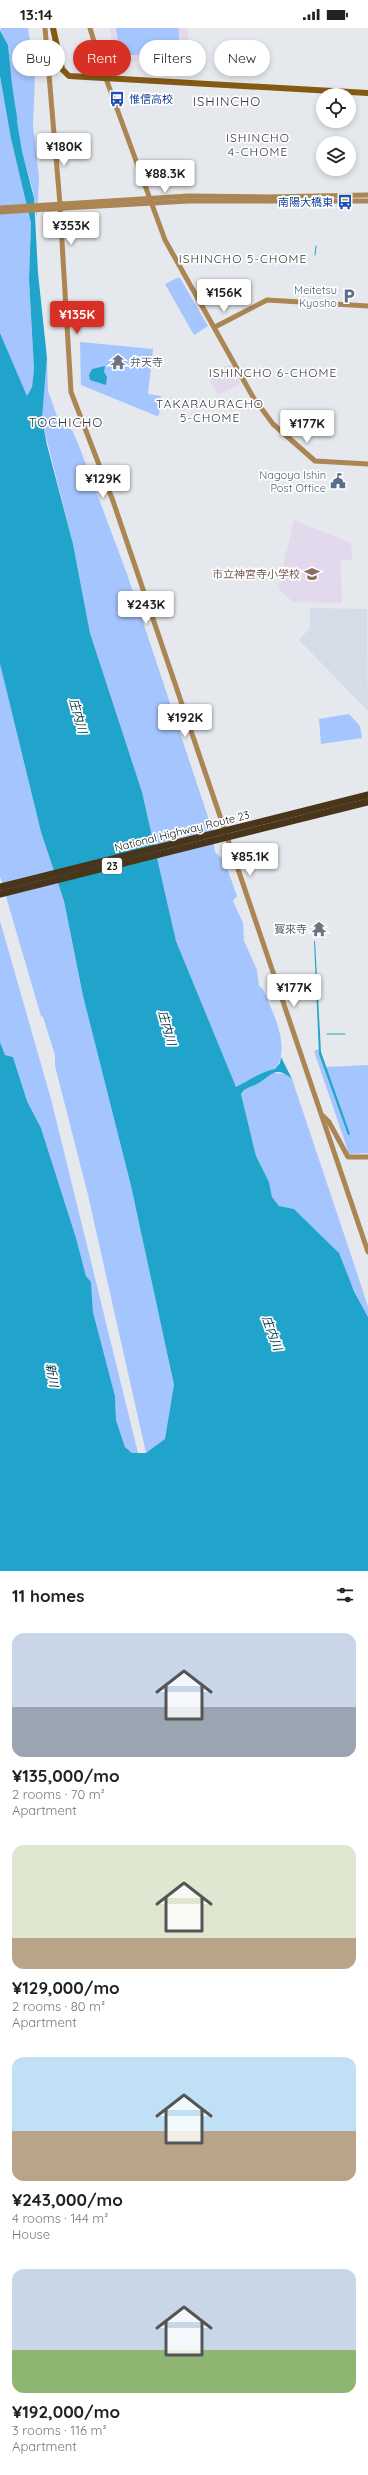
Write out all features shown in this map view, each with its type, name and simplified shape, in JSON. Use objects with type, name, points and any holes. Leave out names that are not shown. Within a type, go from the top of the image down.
[{"type":"highway","name":"National Highway Route 23","points":[[0,894],[334,807],[368,795]]},
{"type":"highway","name":"National Highway Route 23","points":[[334,807],[368,802]]},
{"type":"highway","name":"National Highway Route 23","points":[[0,887],[228,834]]},
{"type":"main road","points":[[53,28],[65,73],[69,76],[368,93]]},
{"type":"street","points":[[45,28],[60,206],[73,399],[113,501],[228,834],[368,1252]]},
{"type":"street","points":[[90,28],[165,240],[260,406],[289,440],[315,461],[368,464]]},
{"type":"street","points":[[0,208],[368,195]]},
{"type":"street","points":[[267,199],[368,201]]},
{"type":"street","points":[[0,212],[60,206]]},
{"type":"street","points":[[215,327],[263,300],[368,306]]},
{"type":"street","points":[[322,1116],[329,1122],[348,1158],[368,1156]]},
{"type":"shaded area","points":[[0,28],[28,28],[30,40],[12,40],[12,76],[35,76],[33,126],[39,177],[37,219],[33,191],[22,151],[14,103],[8,45]]},
{"type":"shaded area","points":[[110,28],[187,28],[189,40],[139,40],[139,61],[131,62],[131,40],[112,40]]},
{"type":"shaded area","points":[[116,28],[178,28],[179,35],[179,40],[139,40],[139,55],[131,55],[131,40],[118,40]]},
{"type":"shaded area","points":[[0,76],[11,139],[31,223],[29,279],[34,369],[32,387],[27,397],[0,333]]},
{"type":"shaded area","points":[[180,278],[208,326],[194,335],[165,284]]},
{"type":"shaded area","points":[[80,342],[153,349],[148,394],[161,396],[159,415],[157,416],[81,385]]},
{"type":"shaded area","points":[[47,358],[48,391],[58,419],[63,425],[72,430],[79,446],[127,574],[211,826],[215,852],[224,860],[237,896],[233,901],[243,923],[244,941],[257,970],[259,986],[263,989],[279,1029],[282,1051],[280,1060],[275,1069],[255,1077],[236,1088],[176,941],[142,792],[90,633],[73,544],[42,419]]},
{"type":"shaded area","points":[[230,364],[241,383],[218,395],[207,376]]},
{"type":"shaded area","name":"市立神宮寺小学校","points":[[294,520],[351,543],[352,560],[341,560],[342,603],[293,602],[278,588]]},
{"type":"shaded area","points":[[310,608],[367,609],[368,711],[299,640],[310,628]]},
{"type":"shaded area","points":[[0,664],[41,832],[64,901],[83,996],[131,1186],[185,1436],[146,1453],[88,1195],[55,1066],[55,1055],[43,1017],[41,1016],[0,876]]},
{"type":"shaded area","points":[[349,714],[360,726],[362,738],[321,744],[319,719]]},
{"type":"shaded area","points":[[0,921],[51,1099],[138,1453],[132,1453],[125,1447],[116,1420],[115,1396],[93,1312],[91,1282],[86,1276],[76,1238],[41,1128],[27,1101],[13,1057],[5,1055],[0,1042]]},
{"type":"shaded area","points":[[319,1049],[348,1135],[326,1067],[368,1065],[368,1153],[349,1154],[314,1051]]},
{"type":"shaded area","points":[[272,1073],[286,1074],[292,1079],[368,1307],[368,1317],[331,1245],[294,1209],[279,1206],[272,1197],[269,1182],[256,1156],[241,1094],[249,1087]]},
{"type":"water","points":[[0,30],[8,45],[14,103],[22,151],[34,198],[38,273],[47,358],[42,419],[47,445],[73,544],[90,633],[142,792],[176,941],[236,1087],[260,1074],[275,1069],[280,1063],[281,1057],[292,1079],[281,1072],[273,1073],[257,1084],[246,1089],[241,1094],[256,1156],[269,1182],[272,1197],[279,1206],[294,1209],[339,1253],[354,1291],[368,1317],[368,1571],[0,1571],[0,1042],[5,1055],[13,1057],[27,1101],[41,1128],[76,1238],[86,1276],[91,1282],[93,1312],[115,1396],[116,1420],[125,1447],[132,1453],[146,1453],[165,1439],[174,1385],[131,1186],[83,996],[64,901],[41,832],[0,664],[0,333],[27,396],[32,387],[34,369],[29,279],[31,223],[11,139],[0,76]]},
{"type":"water","points":[[105,366],[104,372],[107,377],[106,385],[90,380],[89,375],[92,369]]},
{"type":"water","points":[[314,941],[321,1052],[350,1134],[348,1135],[319,1054]]},
{"type":"waterway","points":[[11,83],[17,120]]},
{"type":"waterway","points":[[315,255],[316,246]]},
{"type":"waterway","points":[[327,1034],[345,1034]]},
{"type":"place","name":"惟信高校","points":[[117,99]]},
{"type":"place","name":"南陽大橋東","points":[[345,202]]},
{"type":"place","name":"Meitetsu Kyosho","points":[[349,296]]},
{"type":"place","name":"弁天寺","points":[[118,362]]},
{"type":"place","name":"Nagoya Ishin Post Office","points":[[338,481]]},
{"type":"place","name":"市立神宮寺小学校","points":[[312,574]]},
{"type":"place","name":"寳來寺","points":[[319,929]]},
{"type":"district","name":"ISHINCHO","points":[[227,101]]},
{"type":"district","name":"ISHINCHO 4-CHOME","points":[[258,145]]},
{"type":"district","name":"ISHINCHO 5-CHOME","points":[[243,259]]},
{"type":"district","name":"ISHINCHO 6-CHOME","points":[[273,373]]},
{"type":"district","name":"TAKARAURACHO 5-CHOME","points":[[210,411]]},
{"type":"district","name":"TOCHICHO","points":[[66,422]]},
{"type":"water label","name":"庄内川","points":[[78,716]]},
{"type":"water label","name":"庄内川","points":[[167,1028]]},
{"type":"water label","name":"庄内川","points":[[272,1333]]},
{"type":"water label","name":"新川","points":[[52,1375]]}]
